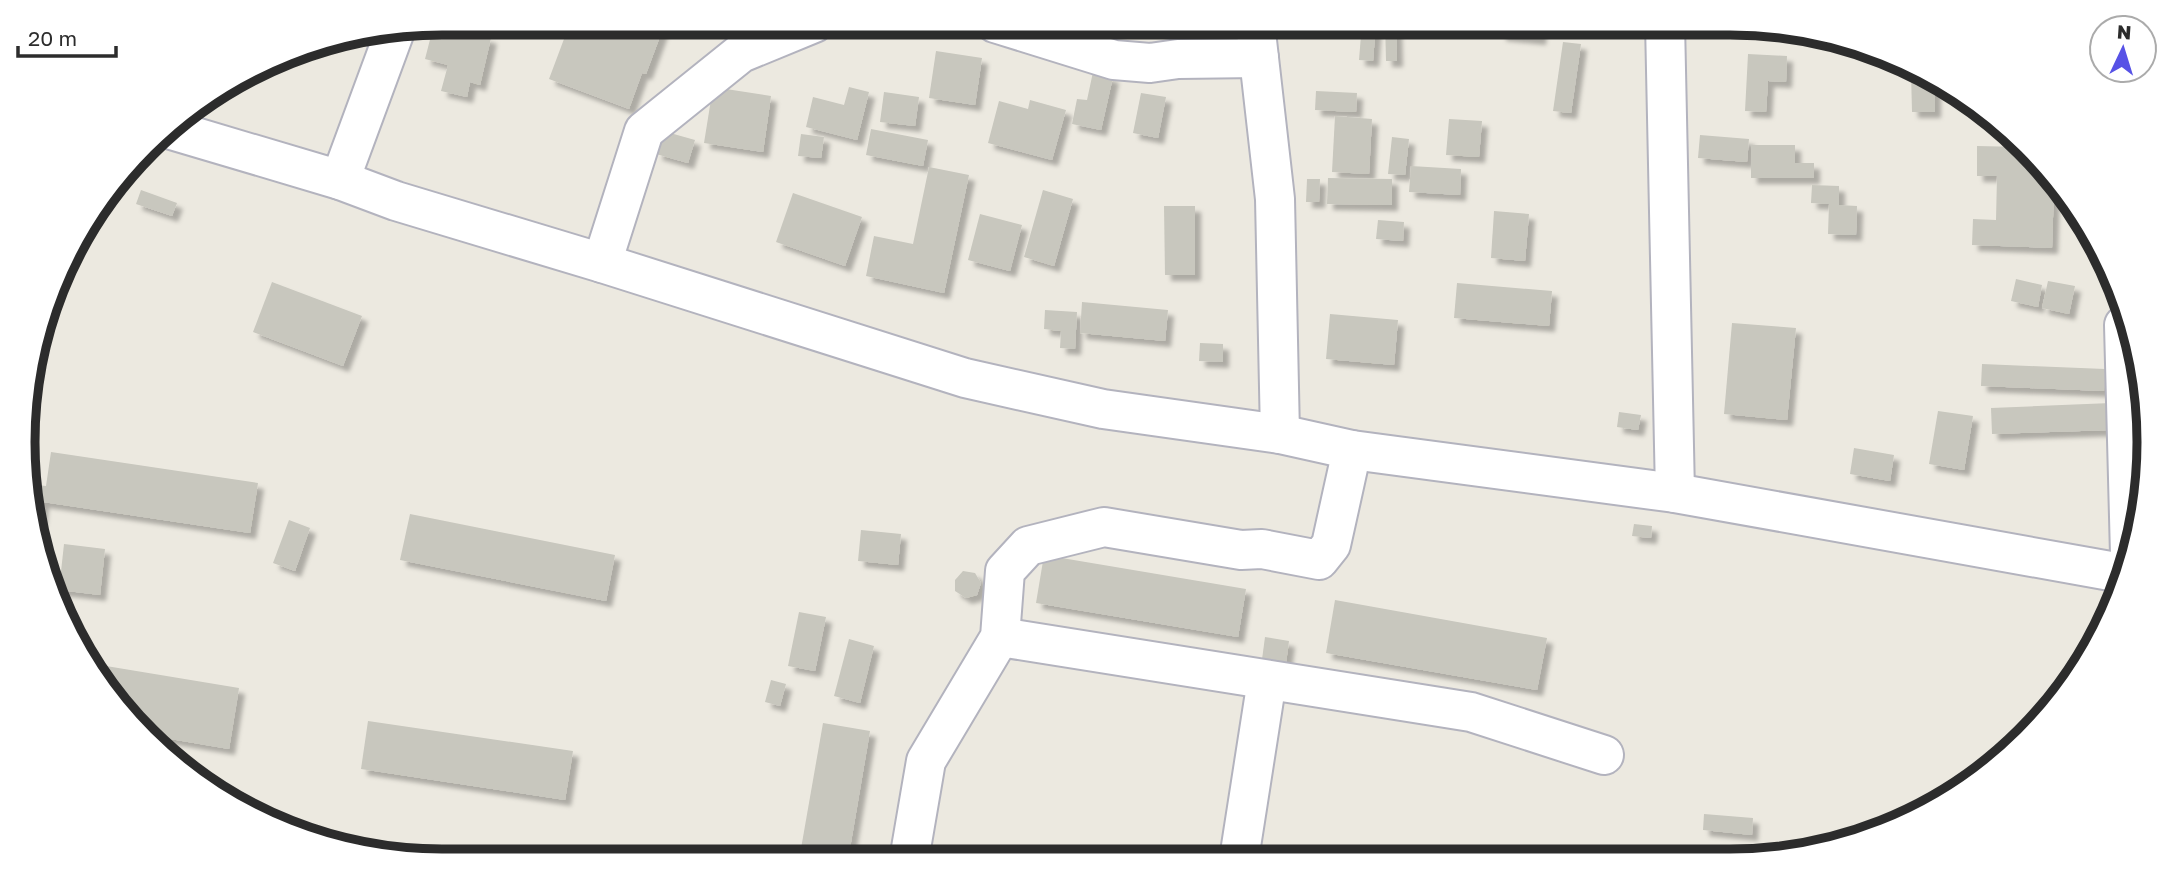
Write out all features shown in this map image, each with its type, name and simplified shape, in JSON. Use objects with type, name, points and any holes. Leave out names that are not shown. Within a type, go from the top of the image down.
[{"type":"street","points":[[602,263],[644,131],[741,53],[785,35]]},
{"type":"street","points":[[1034,35],[1114,60],[1150,63],[1257,40],[1275,199],[1280,434]]},
{"type":"street","points":[[1665,35],[1675,493]]},
{"type":"street","points":[[340,180],[393,38]]},
{"type":"street","points":[[179,132],[340,180],[396,201],[965,378],[1103,409],[1280,434],[1352,450],[1675,493],[2116,571]]},
{"type":"street","points":[[2124,343],[2129,520]]},
{"type":"street","points":[[917,849],[926,761],[1000,638],[1005,572],[1028,546],[1104,527],[1241,550],[1262,549],[1320,560],[1331,545],[1352,450]]},
{"type":"street","points":[[1000,638],[1471,712],[1604,755]]},
{"type":"street","points":[[1241,849],[1267,680]]},
{"type":"building","points":[[431,35],[479,35],[491,38],[480,85],[470,82],[467,97],[441,91],[448,65],[425,59]]},
{"type":"building","points":[[566,35],[661,35],[646,74],[642,73],[629,109],[549,79]]},
{"type":"building","points":[[1361,35],[1375,35],[1373,61],[1359,60]]},
{"type":"building","points":[[1385,35],[1396,35],[1397,61],[1386,61]]},
{"type":"building","points":[[1500,35],[1540,35],[1540,39]]},
{"type":"building","points":[[1563,42],[1581,44],[1571,113],[1553,111]]},
{"type":"building","points":[[936,51],[982,58],[975,105],[929,98]]},
{"type":"building","points":[[1748,54],[1787,56],[1786,82],[1768,81],[1766,112],[1745,111]]},
{"type":"building","points":[[1093,72],[1113,77],[1101,130],[1072,124],[1077,99],[1087,100]]},
{"type":"building","points":[[1911,78],[1935,91],[1935,112],[1912,112]]},
{"type":"building","points":[[713,87],[771,96],[763,152],[704,143]]},
{"type":"building","points":[[849,87],[869,92],[857,140],[806,127],[813,97],[844,105]]},
{"type":"building","points":[[1316,91],[1357,93],[1356,112],[1315,110]]},
{"type":"building","points":[[884,92],[919,97],[915,126],[880,122]]},
{"type":"building","points":[[1141,93],[1166,97],[1158,138],[1133,133]]},
{"type":"building","points":[[1030,100],[1066,110],[1052,160],[988,143],[999,101],[1028,109]]},
{"type":"building","points":[[1335,116],[1372,119],[1369,174],[1332,172]]},
{"type":"building","points":[[1449,119],[1482,121],[1479,157],[1446,155]]},
{"type":"building","points":[[871,129],[928,140],[923,166],[866,155]]},
{"type":"building","points":[[663,131],[695,140],[688,163],[656,154]]},
{"type":"building","points":[[801,134],[824,137],[821,158],[798,156]]},
{"type":"building","points":[[1700,135],[1749,139],[1747,162],[1698,158]]},
{"type":"building","points":[[1392,137],[1409,139],[1405,175],[1388,174]]},
{"type":"building","points":[[1751,145],[1795,145],[1795,163],[1814,163],[1814,178],[1751,178]]},
{"type":"building","points":[[1977,146],[2010,147],[2018,154],[2054,195],[2052,248],[1972,245],[1973,219],[1996,220],[1997,176],[1977,176]]},
{"type":"building","points":[[1411,166],[1461,169],[1460,195],[1409,192]]},
{"type":"building","points":[[929,167],[969,175],[944,293],[866,276],[874,236],[913,244]]},
{"type":"building","points":[[1328,178],[1392,179],[1392,205],[1327,204]]},
{"type":"building","points":[[1307,179],[1320,179],[1319,202],[1306,202]]},
{"type":"building","points":[[1812,185],[1839,186],[1839,205],[1857,206],[1856,235],[1828,234],[1829,204],[1811,203]]},
{"type":"building","points":[[141,190],[177,203],[172,216],[136,204]]},
{"type":"building","points":[[1043,190],[1073,199],[1054,266],[1024,257]]},
{"type":"building","points":[[793,193],[862,217],[845,266],[776,242]]},
{"type":"building","points":[[1164,206],[1195,206],[1195,275],[1165,275]]},
{"type":"building","points":[[1494,211],[1529,214],[1525,261],[1491,258]]},
{"type":"building","points":[[980,214],[1022,225],[1010,271],[968,260]]},
{"type":"building","points":[[1378,220],[1404,222],[1403,241],[1376,239]]},
{"type":"building","points":[[2016,279],[2042,285],[2038,307],[2011,301]]},
{"type":"building","points":[[2048,281],[2075,286],[2069,314],[2042,308]]},
{"type":"building","points":[[272,282],[362,316],[343,366],[253,332]]},
{"type":"building","points":[[1457,283],[1552,291],[1549,326],[1454,318]]},
{"type":"building","points":[[1082,302],[1168,310],[1165,341],[1080,333]]},
{"type":"building","points":[[1045,310],[1077,312],[1075,349],[1060,348],[1061,331],[1044,329]]},
{"type":"building","points":[[1330,314],[1398,320],[1394,365],[1326,359]]},
{"type":"building","points":[[1732,323],[1796,328],[1787,420],[1724,414]]},
{"type":"building","points":[[1200,343],[1223,344],[1223,362],[1199,361]]},
{"type":"building","points":[[1982,364],[2105,369],[2104,391],[1981,386]]},
{"type":"building","points":[[2111,403],[2112,430],[1992,434],[1991,408]]},
{"type":"building","points":[[1938,411],[1973,416],[1964,470],[1929,464]]},
{"type":"building","points":[[1619,412],[1641,415],[1638,430],[1617,427]]},
{"type":"building","points":[[1854,448],[1894,455],[1890,481],[1850,474]]},
{"type":"building","points":[[51,452],[258,483],[250,533],[43,502],[42,514],[37,485],[46,486]]},
{"type":"building","points":[[410,514],[615,555],[606,601],[400,560]]},
{"type":"building","points":[[289,520],[310,528],[295,571],[273,563]]},
{"type":"building","points":[[1634,524],[1652,526],[1651,538],[1632,536]]},
{"type":"building","points":[[861,530],[901,534],[898,565],[858,561]]},
{"type":"building","points":[[64,544],[105,549],[100,595],[63,591],[60,581]]},
{"type":"building","points":[[1044,555],[1246,589],[1238,637],[1036,603]]},
{"type":"building","points":[[963,571],[975,573],[981,583],[977,595],[966,598],[955,591],[955,580]]},
{"type":"building","points":[[1335,600],[1547,638],[1537,690],[1326,653]]},
{"type":"building","points":[[799,612],[826,617],[815,671],[788,666]]},
{"type":"building","points":[[1265,637],[1289,641],[1285,670],[1261,667]]},
{"type":"building","points":[[849,639],[874,646],[860,703],[834,696]]},
{"type":"building","points":[[102,665],[239,688],[229,749],[162,738],[119,690]]},
{"type":"building","points":[[771,680],[786,684],[780,706],[765,702]]},
{"type":"building","points":[[368,721],[573,751],[565,800],[361,769]]},
{"type":"building","points":[[823,723],[870,731],[850,849],[801,849]]},
{"type":"building","points":[[1704,814],[1753,818],[1752,835],[1703,830]]}]
